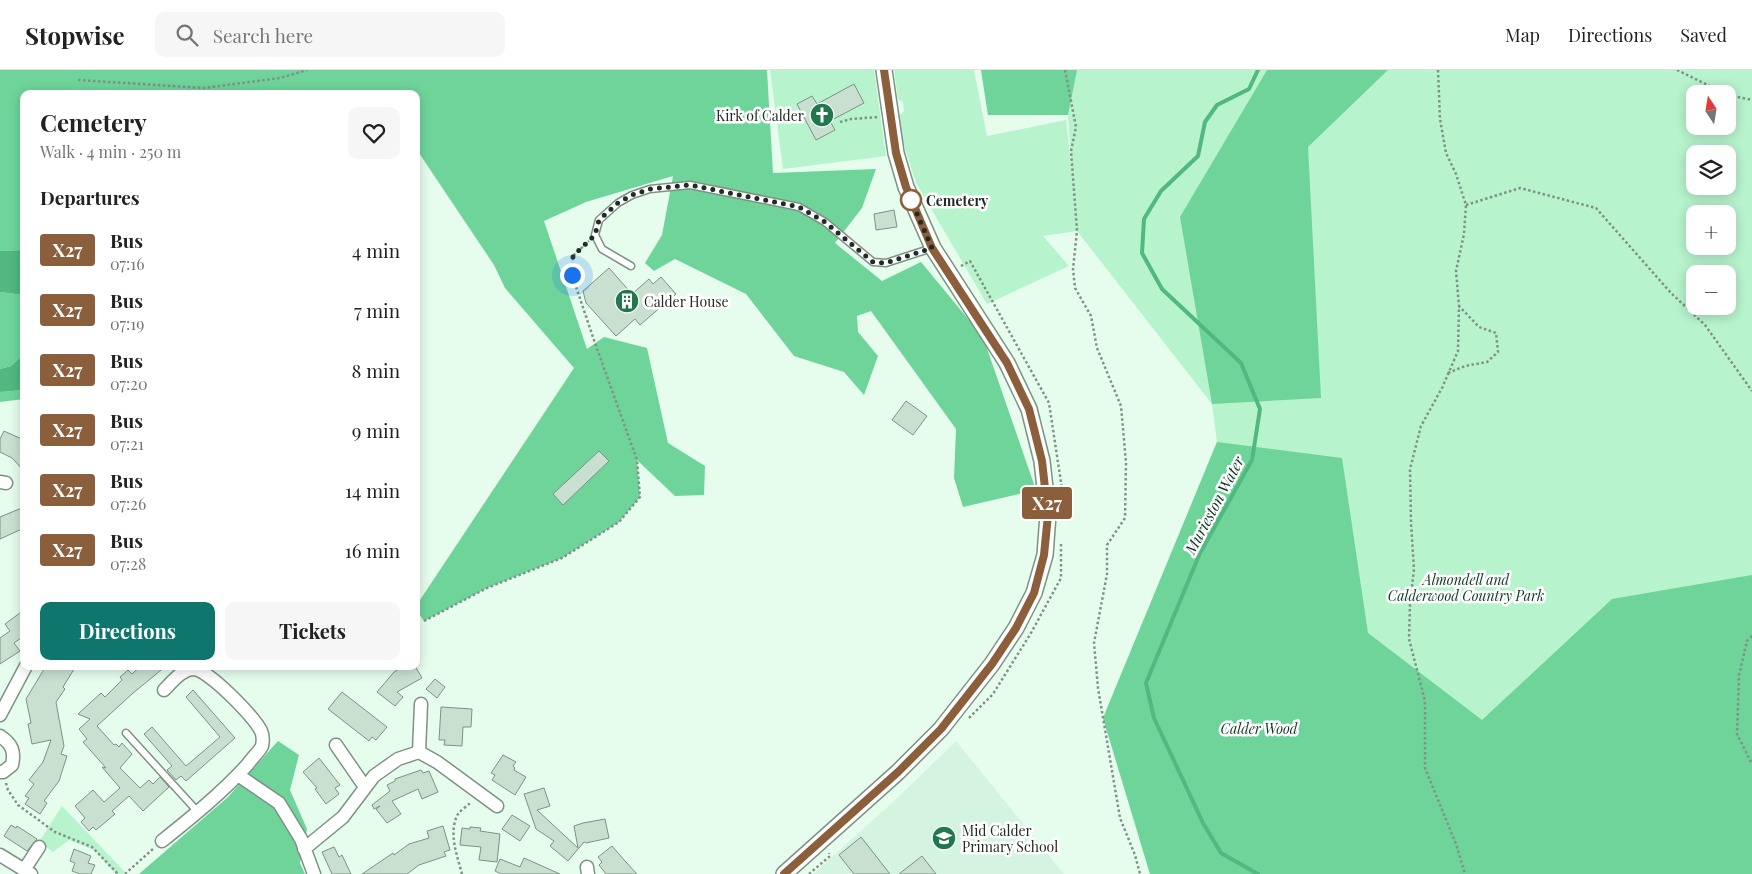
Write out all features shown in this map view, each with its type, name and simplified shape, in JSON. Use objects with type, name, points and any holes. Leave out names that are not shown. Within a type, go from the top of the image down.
[{"type":"street","points":[[784,874],[898,772],[941,729],[992,664],[1016,628],[1034,593],[1044,555],[1048,515],[1042,461],[1029,409],[1007,363],[932,248],[906,187],[896,153],[884,70]]},
{"type":"street","points":[[0,716],[24,670]]},
{"type":"street","points":[[164,690],[185,670]]},
{"type":"street","points":[[162,841],[198,812],[238,775],[261,748],[263,741],[261,731],[234,698],[207,674],[198,670]]},
{"type":"street","points":[[418,752],[421,704]]},
{"type":"street","points":[[0,736],[9,742],[14,754],[12,765],[1,772]]},
{"type":"street","points":[[336,745],[365,787]]},
{"type":"street","points":[[304,849],[343,816],[374,776],[398,759],[418,752],[437,762],[475,797],[497,806]]},
{"type":"street","points":[[238,775],[279,803],[301,839],[314,874]]},
{"type":"street","points":[[0,855],[27,872],[39,847]]},
{"type":"lane","points":[[631,266],[602,250],[595,235],[599,220],[618,203],[632,195],[650,189],[690,185],[799,207],[825,222],[873,262],[886,263],[932,248]]},
{"type":"lane","points":[[126,733],[198,812]]},
{"type":"path","points":[[78,80],[204,88],[280,78],[307,70]]},
{"type":"path","points":[[1065,70],[1076,127],[1070,151],[1077,231],[1073,269],[1075,288],[1091,316],[1097,348],[1121,406],[1126,463],[1125,518],[1107,545],[1107,574],[1094,643],[1097,679],[1120,818],[1136,855],[1140,874]]},
{"type":"path","points":[[1438,70],[1440,119],[1446,153],[1456,174],[1466,205],[1464,234],[1456,270],[1459,306],[1458,351],[1421,426],[1410,469],[1414,569],[1409,639],[1425,701],[1425,768],[1456,844],[1465,874]]},
{"type":"path","points":[[1678,70],[1708,85]]},
{"type":"path","points":[[1736,96],[1752,100]]},
{"type":"path","points":[[840,122],[851,119],[880,117],[888,101]]},
{"type":"path","points":[[1466,205],[1520,188],[1596,208],[1671,293],[1705,325],[1752,391]]},
{"type":"path","points":[[424,621],[487,588],[562,558],[619,522],[640,497],[637,460],[572,275],[573,256],[595,235]]},
{"type":"path","points":[[949,274],[970,261],[1049,403],[1062,489],[1062,509]]},
{"type":"path","points":[[1448,373],[1464,366],[1487,362],[1498,352],[1496,333],[1479,327],[1459,306]]},
{"type":"path","points":[[967,720],[993,694],[1031,634],[1060,578],[1061,539]]},
{"type":"path","points":[[1752,636],[1746,641],[1739,675],[1736,734],[1752,764]]},
{"type":"path","points":[[1,772],[8,790],[18,805],[55,832],[92,847],[118,874]]},
{"type":"path","points":[[462,874],[453,832],[458,813],[475,797]]},
{"type":"path","points":[[125,874],[162,841]]},
{"type":"shaded area","points":[[20,250],[20,294],[0,292],[0,251]]},
{"type":"shaded area","points":[[20,358],[20,390],[0,392],[0,369],[11,366]]},
{"type":"shaded area","name":"Mid Calder Primary School","points":[[956,741],[1064,874],[813,874],[893,802]]},
{"type":"green space","points":[[0,70],[767,70],[773,173],[876,169],[862,208],[835,243],[882,281],[921,262],[983,337],[1036,490],[963,507],[954,478],[956,429],[871,311],[857,316],[858,332],[878,356],[864,395],[844,372],[794,356],[746,294],[675,259],[654,271],[645,263],[662,235],[673,176],[586,202],[544,221],[587,349],[604,337],[647,348],[668,443],[705,466],[704,495],[675,496],[637,460],[640,497],[619,522],[562,558],[487,588],[424,621],[420,616],[420,600],[574,368],[505,288],[494,265],[420,154],[420,90],[20,90],[20,250],[0,251]]},
{"type":"green space","points":[[770,70],[874,70],[886,156],[783,169]]},
{"type":"green space","name":"Almondell and Calderwood Country Park","points":[[894,70],[974,70],[987,136],[1066,120],[1072,173],[1068,115],[988,115],[981,70],[1752,70],[1752,874],[1150,874],[1103,718],[1217,442],[1212,404],[1077,231],[1043,236],[1069,266],[987,304],[916,183],[901,136],[899,116],[904,111],[903,102],[898,99]]},
{"type":"green space","points":[[981,70],[1077,70],[1068,115],[988,115]]},
{"type":"green space","points":[[1267,70],[1388,70],[1308,147],[1321,398],[1212,404],[1180,217]]},
{"type":"green space","points":[[0,292],[20,294],[20,358],[11,366],[0,369]]},
{"type":"green space","points":[[20,390],[20,400],[0,402],[0,392]]},
{"type":"green space","name":"Calder Wood","points":[[1217,442],[1342,458],[1368,633],[1482,720],[1612,599],[1752,575],[1752,874],[1150,874],[1103,718]]},
{"type":"green space","points":[[278,741],[299,755],[290,790],[307,829],[300,863],[305,874],[139,874],[228,797]]},
{"type":"green space","points":[[62,806],[125,872],[123,874],[116,874],[94,850],[69,840],[53,852],[39,842]]},
{"type":"building","name":"Kirk of Calder","points":[[854,84],[864,103],[830,121],[835,130],[816,140],[797,104],[812,96],[817,104]]},
{"type":"building","points":[[894,210],[897,227],[876,230],[874,214]]},
{"type":"building","name":"Calder House","points":[[609,268],[632,294],[649,279],[653,284],[661,277],[676,294],[640,325],[635,319],[616,336],[586,303],[583,291]]},
{"type":"building","points":[[906,401],[927,416],[913,435],[892,420]]},
{"type":"building","points":[[4,431],[20,438],[20,467],[12,458],[0,452],[0,439]]},
{"type":"building","points":[[599,451],[609,461],[563,505],[553,494]]},
{"type":"building","points":[[20,509],[20,530],[0,539],[0,517]]},
{"type":"building","points":[[20,613],[20,639],[14,643],[20,651],[0,664],[0,638],[10,631],[5,624]]},
{"type":"building","points":[[44,670],[74,670],[63,687],[65,689],[56,702],[64,746],[61,754],[67,756],[59,781],[44,801],[47,803],[40,814],[25,804],[29,798],[25,796],[34,784],[29,780],[43,762],[51,740],[32,744],[28,724],[31,723],[26,699]]},
{"type":"building","points":[[128,670],[132,674],[136,670],[161,670],[97,726],[114,745],[116,744],[119,747],[122,743],[132,754],[120,768],[140,788],[149,780],[153,784],[160,777],[169,787],[143,811],[129,796],[112,811],[115,814],[96,830],[93,827],[89,831],[81,822],[85,818],[75,806],[93,790],[104,802],[120,788],[102,767],[106,768],[83,742],[87,739],[79,729],[90,719],[78,714],[101,693],[105,697],[122,680],[120,677]]},
{"type":"building","points":[[397,670],[417,670],[422,678],[397,692],[403,697],[395,706],[377,692]]},
{"type":"building","points":[[435,679],[445,687],[437,698],[426,689]]},
{"type":"building","points":[[193,690],[235,738],[186,781],[181,776],[176,780],[167,770],[172,766],[144,734],[152,727],[186,766],[220,737],[186,697]]},
{"type":"building","points":[[342,692],[387,727],[376,740],[372,737],[369,741],[328,709]]},
{"type":"building","points":[[441,707],[472,709],[471,727],[463,727],[462,746],[444,745],[445,740],[439,740]]},
{"type":"building","points":[[503,755],[516,762],[513,766],[514,770],[526,777],[515,795],[492,780],[495,775],[491,773]]},
{"type":"building","points":[[319,758],[340,785],[335,788],[339,794],[326,804],[315,789],[317,788],[303,772]]},
{"type":"building","points":[[421,770],[423,773],[429,771],[438,792],[422,799],[418,789],[392,801],[401,814],[387,823],[376,809],[380,806],[374,809],[372,805],[390,791],[387,785],[395,781],[395,779]]},
{"type":"building","points":[[544,788],[550,806],[537,810],[578,848],[574,826],[583,823],[605,819],[609,838],[584,842],[568,861],[550,846],[554,841],[536,829],[524,794]]},
{"type":"building","points":[[512,815],[530,826],[520,841],[502,829]]},
{"type":"building","points":[[11,825],[16,828],[17,826],[37,839],[27,851],[4,836]]},
{"type":"building","points":[[443,826],[450,850],[444,852],[446,856],[419,865],[407,874],[362,874],[409,844],[429,838],[427,831]]},
{"type":"building","points":[[470,827],[481,828],[480,831],[500,834],[497,862],[479,860],[481,847],[460,845],[462,828],[470,829]]},
{"type":"building","points":[[861,837],[890,874],[854,874],[839,855]]},
{"type":"building","points":[[612,846],[637,874],[606,874],[599,865],[602,862],[598,857]]},
{"type":"building","points":[[334,847],[339,857],[342,855],[351,874],[332,874],[322,852]]},
{"type":"building","points":[[74,849],[91,856],[88,863],[95,865],[91,874],[80,874],[72,871],[75,863],[70,861]]},
{"type":"building","points":[[922,856],[936,874],[899,874]]},
{"type":"building","points":[[524,858],[560,874],[501,874],[495,871],[500,859],[520,867]]},
{"type":"waterway","name":"Murieston Water","points":[[1258,70],[1249,89],[1217,105],[1205,122],[1198,156],[1161,191],[1144,219],[1142,253],[1162,289],[1241,363],[1260,409],[1252,460],[1200,553],[1146,683],[1154,718],[1203,823],[1221,853],[1258,874]]},
{"type":"bus line","name":"X27","points":[[784,874],[898,772],[941,729],[992,664],[1016,628],[1034,593],[1044,555],[1048,515],[1042,461],[1029,409],[1007,363],[932,248],[906,187],[896,153],[884,70]]},
{"type":"place","name":"Kirk of Calder","points":[[822,115]]},
{"type":"place","name":"Cemetery","points":[[911,200]]},
{"type":"place","name":"Calder House","points":[[627,301]]},
{"type":"place","name":"Mid Calder Primary School","points":[[944,838]]},
{"type":"route","points":[[572,275],[573,256],[595,235],[599,220],[618,203],[632,195],[650,189],[690,185],[799,207],[825,222],[873,262],[886,263],[932,248],[911,200]]}]
